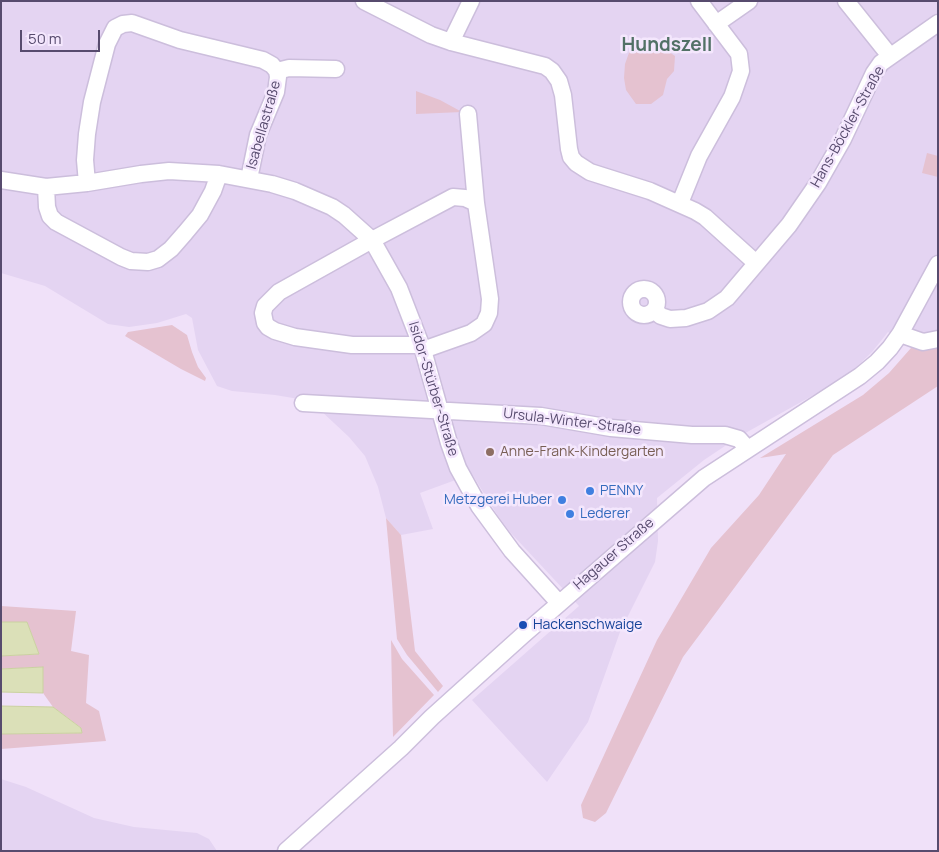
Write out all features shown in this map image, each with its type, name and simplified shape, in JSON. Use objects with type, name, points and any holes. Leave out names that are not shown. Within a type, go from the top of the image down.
[{"type":"street","points":[[364,1],[412,26],[451,42],[536,62],[552,71],[559,81],[563,94],[569,149],[576,163],[590,172],[650,191],[680,203],[705,218],[756,264]]},
{"type":"street","points":[[451,42],[471,1]]},
{"type":"street","points":[[680,203],[699,156],[732,96],[741,71],[739,54],[699,1]]},
{"type":"street","points":[[716,24],[749,1]]},
{"type":"street","points":[[846,1],[890,56]]},
{"type":"street","name":"Isabellastraße","points":[[87,183],[85,160],[92,102],[107,44],[115,28],[123,24],[132,23],[180,40],[263,60],[277,70],[276,92],[258,135],[249,179]]},
{"type":"street","name":"Hans-Böckler-Straße","points":[[655,310],[661,316],[678,320],[708,311],[727,298],[789,225],[818,183],[843,138],[874,73],[881,63],[938,23]]},
{"type":"street","name":"Isabellastraße","points":[[277,70],[289,68],[336,69]]},
{"type":"street","points":[[468,114],[476,202],[490,299],[489,313],[484,324],[472,333],[422,347],[323,341],[275,331],[264,323],[263,313],[265,306],[279,292],[453,197],[465,198],[476,202]]},
{"type":"street","name":"Isidor-Stürber-Straße","points":[[1,180],[46,187],[87,183],[141,174],[169,172],[219,174],[249,179],[295,191],[332,208],[356,225],[372,240],[399,288],[422,347],[458,468],[479,506],[512,551],[559,603]]},
{"type":"street","points":[[46,187],[47,207],[50,216],[56,222],[121,258],[130,261],[148,262],[158,259],[170,250],[186,233],[200,214],[213,191],[219,174]]},
{"type":"street","name":"Hagauer Straße","points":[[286,851],[559,603],[704,478],[747,448],[860,376],[890,348],[900,334],[938,264]]},
{"type":"street","points":[[900,334],[922,342],[938,340]]},
{"type":"street","name":"Ursula-Winter-Straße","points":[[303,403],[541,416],[611,428],[692,435],[724,435],[739,439],[747,448]]},
{"type":"shaded area","points":[[1,1],[938,1],[938,347],[911,348],[888,332],[872,352],[846,377],[740,436],[704,460],[657,498],[658,541],[655,562],[620,632],[588,722],[547,782],[472,700],[579,606],[509,531],[472,474],[420,493],[433,529],[401,535],[386,518],[378,487],[365,456],[349,437],[319,409],[305,400],[232,391],[217,386],[198,350],[192,318],[186,314],[157,323],[129,327],[108,324],[45,286],[1,273]]},
{"type":"shaded area","points":[[634,43],[650,43],[663,48],[675,56],[674,71],[667,79],[663,95],[651,104],[636,104],[626,90],[624,78],[625,64]]},
{"type":"shaded area","points":[[416,91],[440,100],[462,112],[416,114]]},
{"type":"shaded area","points":[[927,153],[938,156],[938,177],[922,173]]},
{"type":"shaded area","points":[[172,325],[187,335],[198,367],[206,378],[205,381],[125,336],[128,332]]},
{"type":"shaded area","points":[[938,347],[938,386],[833,455],[683,657],[606,813],[595,822],[583,818],[581,805],[657,640],[711,548],[759,495],[786,454],[760,458],[863,395],[889,373],[911,348]]},
{"type":"shaded area","points":[[386,518],[401,535],[415,651],[443,686],[438,692],[407,655],[397,639]]},
{"type":"shaded area","points":[[1,606],[76,611],[71,651],[89,655],[86,703],[99,711],[106,741],[1,749],[1,734],[82,733],[81,728],[53,707],[43,693],[43,667],[1,669],[1,656],[39,654],[27,622],[1,622]]},
{"type":"shaded area","points":[[1,622],[27,622],[39,654],[1,656]]},
{"type":"shaded area","points":[[391,640],[402,659],[434,695],[393,737]]},
{"type":"shaded area","points":[[43,667],[43,693],[1,692],[1,669]]},
{"type":"shaded area","points":[[1,706],[53,707],[81,728],[82,733],[1,734]]},
{"type":"shaded area","points":[[1,779],[26,787],[94,818],[134,827],[197,833],[209,839],[217,851],[1,851]]},
{"type":"place","name":"Anne-Frank-Kindergarten","points":[[490,452]]},
{"type":"place","name":"PENNY","points":[[590,491]]},
{"type":"place","name":"Metzgerei Huber","points":[[562,500]]},
{"type":"place","name":"Lederer","points":[[570,514]]},
{"type":"place","name":"Hackenschwaige","points":[[523,625]]},
{"type":"district","name":"Hundszell","points":[[667,46]]}]
